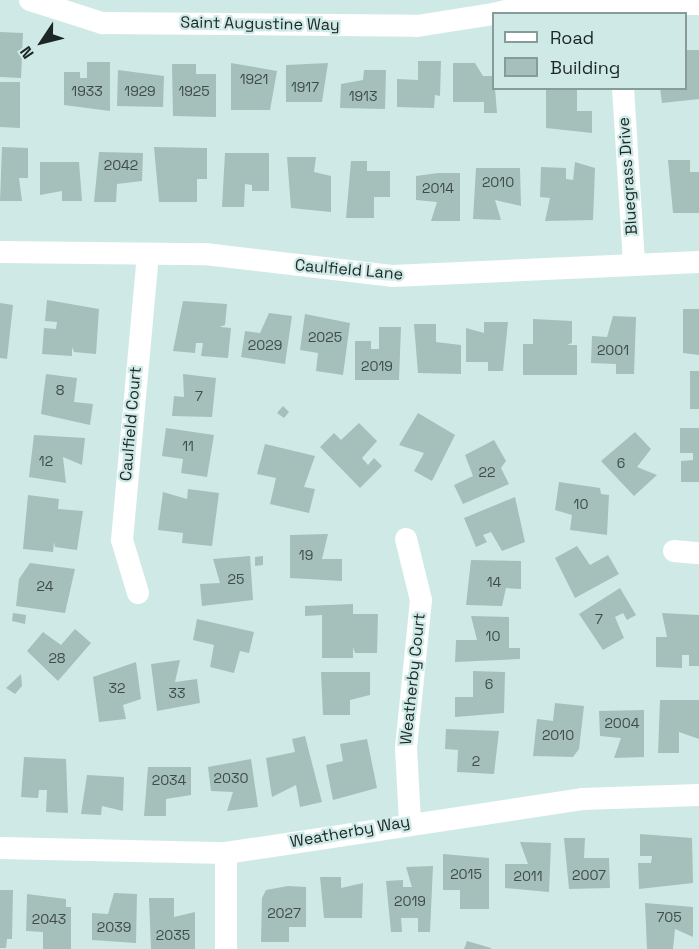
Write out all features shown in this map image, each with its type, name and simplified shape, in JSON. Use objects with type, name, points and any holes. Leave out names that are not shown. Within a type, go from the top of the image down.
[{"type":"street","name":"Saint Augustine Way","points":[[30,0],[102,24],[417,26],[492,14]]},
{"type":"street","name":"Saint Augustine Way","points":[[502,12],[533,4],[618,6],[699,4]]},
{"type":"street","name":"Bluegrass Drive","points":[[623,90],[634,264]]},
{"type":"street","name":"Caulfield Lane","points":[[0,252],[205,254],[392,276],[699,262]]},
{"type":"street","name":"Caulfield Court","points":[[138,593],[122,540],[148,254]]},
{"type":"street","name":"Weatherby Court","points":[[406,539],[421,600],[406,748],[410,821]]},
{"type":"street","points":[[674,551],[699,553]]},
{"type":"street","name":"Weatherby Way","points":[[0,848],[226,853],[410,821],[582,799],[699,795]]},
{"type":"street","points":[[226,853],[226,949]]},
{"type":"building","points":[[0,32],[23,33],[21,78],[0,77]]},
{"type":"building","points":[[687,50],[699,50],[699,99],[662,103],[660,90],[687,90]]},
{"type":"building","points":[[418,61],[441,61],[440,96],[435,95],[434,108],[397,107],[397,79],[418,80]]},
{"type":"building","points":[[87,62],[110,62],[110,111],[64,105],[64,72],[80,72],[80,78],[87,78]]},
{"type":"building","points":[[231,63],[277,71],[270,110],[231,110]]},
{"type":"building","points":[[328,63],[322,102],[286,102],[286,65]]},
{"type":"building","points":[[453,63],[475,63],[483,76],[492,76],[492,90],[495,90],[497,113],[484,113],[484,102],[453,102]]},
{"type":"building","points":[[172,64],[196,64],[196,74],[216,74],[216,117],[173,116]]},
{"type":"building","points":[[118,70],[164,76],[163,107],[117,106]]},
{"type":"building","points":[[364,70],[386,70],[385,109],[340,108],[341,84],[363,80]]},
{"type":"building","points":[[0,82],[20,82],[20,128],[0,127]]},
{"type":"building","points":[[546,90],[577,90],[577,111],[592,111],[592,133],[546,128]]},
{"type":"building","points":[[2,147],[28,148],[28,178],[19,178],[22,201],[0,201]]},
{"type":"building","points":[[154,147],[207,148],[207,179],[197,179],[197,202],[159,202]]},
{"type":"building","points":[[99,152],[143,153],[142,181],[117,184],[116,202],[94,202]]},
{"type":"building","points":[[225,153],[269,153],[269,191],[252,191],[252,185],[245,184],[244,207],[222,207]]},
{"type":"building","points":[[287,157],[316,157],[314,172],[331,176],[331,212],[291,208]]},
{"type":"building","points":[[668,160],[690,160],[690,172],[699,172],[699,213],[673,213]]},
{"type":"building","points":[[351,161],[367,161],[367,171],[390,171],[390,197],[374,197],[374,218],[346,218]]},
{"type":"building","points":[[40,162],[79,162],[82,201],[62,201],[62,191],[40,195]]},
{"type":"building","points":[[575,162],[595,168],[593,220],[545,221],[550,198],[540,197],[541,167],[566,168],[566,179],[573,180]]},
{"type":"building","points":[[476,168],[520,168],[521,206],[495,200],[501,220],[473,219]]},
{"type":"building","points":[[460,173],[460,221],[431,221],[437,202],[416,200],[416,176]]},
{"type":"building","points":[[47,300],[99,309],[96,354],[74,352],[72,347],[72,356],[42,354],[44,328],[56,329],[57,322],[45,321]]},
{"type":"building","points":[[183,301],[227,304],[225,325],[220,327],[231,328],[228,358],[201,356],[203,343],[196,343],[195,353],[173,351]]},
{"type":"building","points":[[0,303],[13,305],[7,359],[0,358]]},
{"type":"building","points":[[683,309],[699,309],[699,355],[683,353]]},
{"type":"building","points":[[269,313],[292,316],[285,364],[241,357],[245,331],[260,333]]},
{"type":"building","points":[[305,314],[350,323],[343,375],[316,371],[318,353],[300,350]]},
{"type":"building","points":[[613,316],[636,317],[634,374],[616,374],[616,364],[591,363],[592,336],[607,337]]},
{"type":"building","points":[[533,319],[572,321],[572,343],[567,345],[577,345],[577,375],[523,375],[523,344],[533,344]]},
{"type":"building","points":[[484,322],[508,322],[503,371],[488,371],[488,362],[466,362],[466,328],[484,333]]},
{"type":"building","points":[[414,324],[436,324],[436,342],[461,345],[461,374],[418,373]]},
{"type":"building","points":[[379,327],[401,327],[399,380],[355,380],[355,341],[371,341],[371,349],[379,349]]},
{"type":"building","points":[[690,371],[699,371],[699,409],[690,409]]},
{"type":"building","points":[[46,374],[77,378],[74,402],[93,404],[90,425],[41,414]]},
{"type":"building","points":[[183,374],[216,378],[212,417],[172,416],[174,396],[184,397]]},
{"type":"building","points":[[283,406],[289,412],[284,418],[277,413]]},
{"type":"building","points":[[418,413],[455,435],[432,481],[414,471],[424,453],[399,445]]},
{"type":"building","points":[[359,423],[377,441],[362,458],[368,465],[374,458],[382,466],[360,488],[320,447],[334,433],[341,440]]},
{"type":"building","points":[[166,428],[214,435],[207,477],[181,473],[183,459],[162,456]]},
{"type":"building","points":[[680,428],[699,428],[699,482],[681,482],[681,461],[693,460],[693,453],[680,453]]},
{"type":"building","points":[[635,432],[651,449],[637,467],[657,475],[634,496],[601,461]]},
{"type":"building","points":[[34,435],[85,438],[82,465],[63,457],[66,483],[29,477]]},
{"type":"building","points":[[494,440],[506,461],[501,468],[509,484],[463,504],[454,485],[473,476],[465,455]]},
{"type":"building","points":[[265,444],[315,456],[304,487],[315,489],[309,513],[270,504],[276,478],[257,474]]},
{"type":"building","points":[[559,482],[600,488],[601,494],[609,495],[607,535],[570,530],[572,515],[555,510]]},
{"type":"building","points":[[188,489],[219,493],[212,546],[182,543],[183,533],[158,530],[163,492],[187,499]]},
{"type":"building","points":[[28,495],[59,499],[58,509],[83,511],[77,550],[55,547],[54,542],[53,552],[23,549]]},
{"type":"building","points":[[515,497],[525,542],[502,551],[491,532],[483,535],[487,542],[476,547],[464,518]]},
{"type":"building","points":[[328,534],[322,559],[342,559],[342,581],[290,578],[290,535]]},
{"type":"building","points":[[577,546],[590,565],[608,555],[619,574],[575,598],[555,558]]},
{"type":"building","points":[[250,556],[253,600],[202,606],[200,584],[220,583],[213,559]]},
{"type":"building","points":[[263,556],[263,565],[255,566],[255,557]]},
{"type":"building","points":[[471,560],[521,561],[521,589],[506,588],[502,606],[466,605]]},
{"type":"building","points":[[30,563],[75,569],[65,613],[16,606],[19,579]]},
{"type":"building","points":[[620,588],[636,615],[627,620],[623,613],[615,617],[624,638],[603,650],[579,614]]},
{"type":"building","points":[[353,604],[353,614],[378,614],[377,653],[355,653],[353,647],[353,658],[322,658],[322,615],[305,616],[305,606]]},
{"type":"building","points":[[13,613],[26,615],[25,624],[12,621]]},
{"type":"building","points":[[662,613],[699,615],[699,666],[689,666],[689,655],[682,655],[682,668],[656,667],[656,637],[667,637]]},
{"type":"building","points":[[471,616],[509,617],[509,648],[520,648],[520,659],[455,662],[456,640],[477,640]]},
{"type":"building","points":[[197,619],[254,632],[249,653],[240,651],[234,673],[210,667],[214,645],[193,640]]},
{"type":"building","points":[[75,629],[91,643],[58,681],[27,651],[43,632],[61,645]]},
{"type":"building","points":[[180,660],[175,682],[197,679],[200,703],[157,711],[151,664]]},
{"type":"building","points":[[136,662],[141,699],[123,705],[126,719],[99,722],[93,677]]},
{"type":"building","points":[[473,671],[505,672],[504,713],[455,717],[455,697],[473,697]]},
{"type":"building","points":[[321,672],[370,672],[370,695],[350,700],[350,715],[323,715]]},
{"type":"building","points":[[21,674],[22,686],[15,694],[6,688]]},
{"type":"building","points":[[660,700],[699,700],[699,739],[679,732],[679,753],[658,753]]},
{"type":"building","points":[[555,703],[584,706],[579,749],[573,757],[533,756],[537,719],[553,721]]},
{"type":"building","points":[[644,710],[644,757],[614,758],[621,738],[600,736],[599,711]]},
{"type":"building","points":[[446,729],[499,731],[494,774],[457,772],[458,750],[445,749]]},
{"type":"building","points":[[305,736],[322,802],[300,807],[296,785],[272,797],[266,758],[295,752],[292,739]]},
{"type":"building","points":[[367,739],[377,788],[333,800],[326,765],[343,761],[340,744]]},
{"type":"building","points":[[24,757],[66,759],[68,813],[46,812],[47,790],[39,790],[38,798],[21,797]]},
{"type":"building","points":[[251,759],[258,807],[227,811],[233,792],[211,791],[208,767]]},
{"type":"building","points":[[148,767],[191,767],[191,795],[166,799],[166,816],[144,816]]},
{"type":"building","points":[[87,775],[124,777],[123,811],[102,806],[101,815],[81,814]]},
{"type":"building","points":[[640,834],[692,838],[693,883],[639,889],[638,863],[651,863],[652,856],[640,856]]},
{"type":"building","points":[[564,838],[585,838],[584,858],[609,858],[610,888],[569,889]]},
{"type":"building","points":[[520,842],[551,843],[549,892],[505,888],[505,864],[528,864]]},
{"type":"building","points":[[443,854],[489,858],[489,909],[460,909],[460,890],[443,890]]},
{"type":"building","points":[[433,866],[430,932],[418,932],[418,918],[401,918],[402,932],[391,932],[386,881],[403,880],[403,887],[412,887],[406,867]]},
{"type":"building","points":[[320,877],[341,877],[341,888],[363,883],[362,918],[324,918]]},
{"type":"building","points":[[288,886],[306,887],[306,927],[289,927],[289,942],[261,942],[262,898],[266,890]]},
{"type":"building","points":[[0,890],[13,890],[12,939],[7,939],[6,948],[0,948]]},
{"type":"building","points":[[114,893],[137,894],[136,943],[92,940],[92,913],[108,914]]},
{"type":"building","points":[[27,894],[66,899],[66,907],[71,907],[71,949],[43,949],[43,932],[26,931]]},
{"type":"building","points":[[149,898],[174,898],[174,917],[195,912],[195,949],[151,949]]},
{"type":"building","points":[[645,903],[693,907],[693,937],[675,929],[673,949],[647,949]]},
{"type":"building","points":[[467,941],[491,948],[491,949],[464,949]]}]
